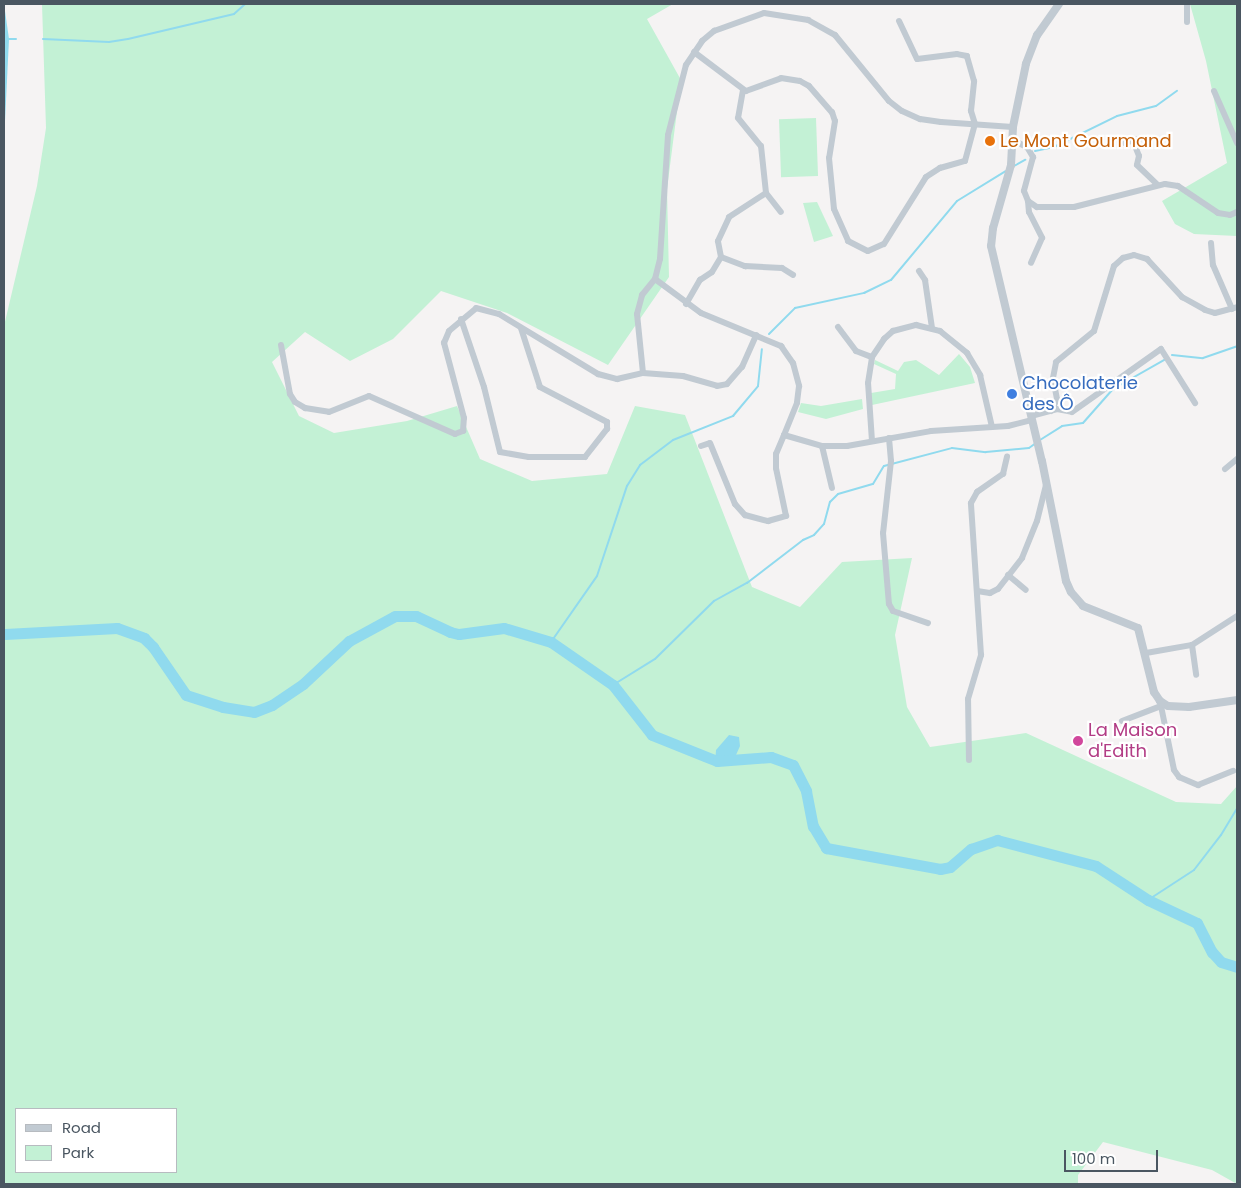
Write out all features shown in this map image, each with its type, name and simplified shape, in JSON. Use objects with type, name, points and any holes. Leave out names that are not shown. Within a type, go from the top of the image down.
[{"type":"street","points":[[1058,4],[1031,48],[1013,127],[1011,165],[1008,181],[992,228],[991,246],[1071,592],[1083,606],[1138,628],[1146,653],[1154,692],[1159,704],[1174,770],[1182,780],[1198,785],[1233,771]]},
{"type":"street","points":[[1187,4],[1187,22]]},
{"type":"street","points":[[643,373],[638,314],[642,295],[655,279],[660,259],[668,135],[680,83],[694,52],[714,30],[753,15],[764,13],[803,19],[835,35],[889,101],[902,111],[920,119],[1013,127]]},
{"type":"street","points":[[694,52],[743,90],[752,91],[772,79],[790,77],[809,86],[832,112],[835,121],[829,158],[834,209],[848,241],[868,251],[884,244],[926,177],[940,168],[966,161],[975,124],[971,111],[974,82],[967,56],[957,54],[926,60],[917,59],[899,21]]},
{"type":"street","points":[[743,90],[738,101],[738,118],[761,146],[766,193],[781,212]]},
{"type":"street","points":[[1214,91],[1237,143]]},
{"type":"street","points":[[1125,143],[1141,138]]},
{"type":"street","points":[[1012,140],[1027,147],[1033,157],[1024,186],[1029,212],[1042,238],[1031,263]]},
{"type":"street","points":[[1133,141],[1139,156],[1138,168],[1157,184]]},
{"type":"street","points":[[1028,201],[1037,207],[1074,207],[1157,184],[1178,186],[1218,213],[1230,215],[1237,212]]},
{"type":"street","points":[[686,304],[700,280],[712,272],[721,257],[718,241],[729,217],[766,193]]},
{"type":"street","points":[[1051,410],[1057,399],[1053,378],[1056,362],[1094,331],[1114,266],[1123,258],[1134,255],[1147,259],[1182,296],[1205,310],[1214,313],[1235,308],[1213,265],[1211,243]]},
{"type":"street","points":[[721,257],[745,266],[782,268],[793,275]]},
{"type":"street","points":[[919,272],[925,280],[932,328]]},
{"type":"street","points":[[655,279],[686,304],[701,313],[780,346],[798,376],[797,403],[776,454],[776,468],[786,516],[768,522],[746,515],[735,504],[710,443],[701,446]]},
{"type":"street","points":[[281,346],[290,394],[295,402],[305,408],[328,412],[370,396],[448,432],[460,434],[464,418],[444,346],[446,335],[471,310],[483,308],[521,328],[598,374],[617,379],[643,373],[683,376],[717,386],[727,384],[742,367],[756,335]]},
{"type":"street","points":[[461,319],[484,387],[500,452],[529,457],[585,457],[608,429],[607,422],[540,387],[521,328]]},
{"type":"street","points":[[872,441],[868,384],[872,357],[884,338],[893,331],[916,325],[932,328],[954,340],[976,366],[992,427]]},
{"type":"street","points":[[838,327],[856,351],[872,357]]},
{"type":"street","points":[[784,435],[822,446],[847,446],[889,438],[992,427],[1032,418],[1051,410],[1072,412],[1161,349],[1195,403]]},
{"type":"street","points":[[889,438],[891,461],[883,533],[889,604],[893,611],[928,623]]},
{"type":"street","points":[[822,446],[832,488]]},
{"type":"street","points":[[970,760],[968,699],[980,655],[972,498],[1003,474],[1007,456]]},
{"type":"street","points":[[1225,469],[1237,459]]},
{"type":"street","points":[[977,591],[994,592],[1025,551],[1046,484]]},
{"type":"street","points":[[1008,575],[1026,590]]},
{"type":"street","points":[[1146,653],[1192,645],[1237,616]]},
{"type":"street","points":[[1192,645],[1196,675]]},
{"type":"street","points":[[1122,721],[1140,717],[1159,704],[1189,707],[1237,700]]},
{"type":"green space","points":[[42,4],[673,4],[647,19],[681,80],[667,189],[669,277],[608,365],[507,313],[441,291],[393,339],[350,361],[305,332],[272,362],[299,416],[334,433],[407,421],[457,406],[480,459],[532,481],[607,474],[635,406],[685,415],[752,587],[800,607],[842,562],[912,558],[895,635],[907,707],[930,747],[1026,733],[1176,802],[1221,804],[1237,786],[1237,1184],[1212,1170],[1103,1142],[1078,1175],[1078,1184],[4,1184],[4,326],[37,186],[46,128]]},
{"type":"green space","points":[[1190,4],[1237,4],[1237,236],[1194,234],[1175,224],[1162,201],[1227,163],[1206,61]]},
{"type":"green space","points":[[816,118],[818,176],[781,177],[779,119]]},
{"type":"green space","points":[[817,202],[833,236],[814,242],[803,203]]},
{"type":"green space","points":[[959,354],[970,367],[975,383],[872,405],[871,393],[895,389],[896,374],[874,364],[875,360],[898,371],[904,362],[916,360],[939,375]]},
{"type":"green space","points":[[862,399],[863,409],[826,419],[798,412],[801,403],[821,406]]},
{"type":"water","points":[[4,4],[9,39],[4,142]]},
{"type":"water","points":[[729,735],[739,737],[740,746],[736,755],[724,764],[715,764],[716,750]]},
{"type":"waterway","points":[[43,39],[109,42],[128,39],[234,14],[245,4]]},
{"type":"waterway","points":[[9,39],[16,39]]},
{"type":"waterway","points":[[1035,151],[1054,147],[1117,116],[1156,106],[1177,91]]},
{"type":"waterway","points":[[1014,166],[1025,160]]},
{"type":"waterway","points":[[769,334],[795,308],[864,293],[891,280],[957,201],[1006,171]]},
{"type":"waterway","points":[[1172,355],[1203,358],[1237,346]]},
{"type":"waterway","points":[[551,642],[597,576],[627,486],[640,465],[673,440],[733,416],[758,386],[762,349]]},
{"type":"waterway","points":[[1040,440],[1062,426],[1083,423],[1113,389],[1164,360]]},
{"type":"waterway","points":[[613,685],[655,659],[714,601],[747,583],[803,540],[814,535],[824,524],[830,502],[838,494],[873,484],[884,466],[952,448],[986,452],[1029,448],[1036,443]]},
{"type":"waterway","points":[[5,634],[117,628],[144,638],[153,647],[186,695],[223,707],[254,712],[272,705],[303,684],[349,641],[395,616],[416,616],[450,632],[459,634],[504,628],[551,642],[613,685],[652,735],[717,761],[771,757],[793,765],[806,791],[813,826],[826,848],[940,869],[950,867],[971,849],[997,840],[1096,866],[1148,900],[1197,923],[1212,952],[1221,962],[1237,967]]},
{"type":"waterway","points":[[1148,900],[1194,870],[1221,835],[1237,808]]},
{"type":"place","name":"Le Mont Gourmand","points":[[990,141]]},
{"type":"place","name":"Chocolaterie des Ô","points":[[1012,394]]},
{"type":"place","name":"La Maison d'Edith","points":[[1078,741]]}]
